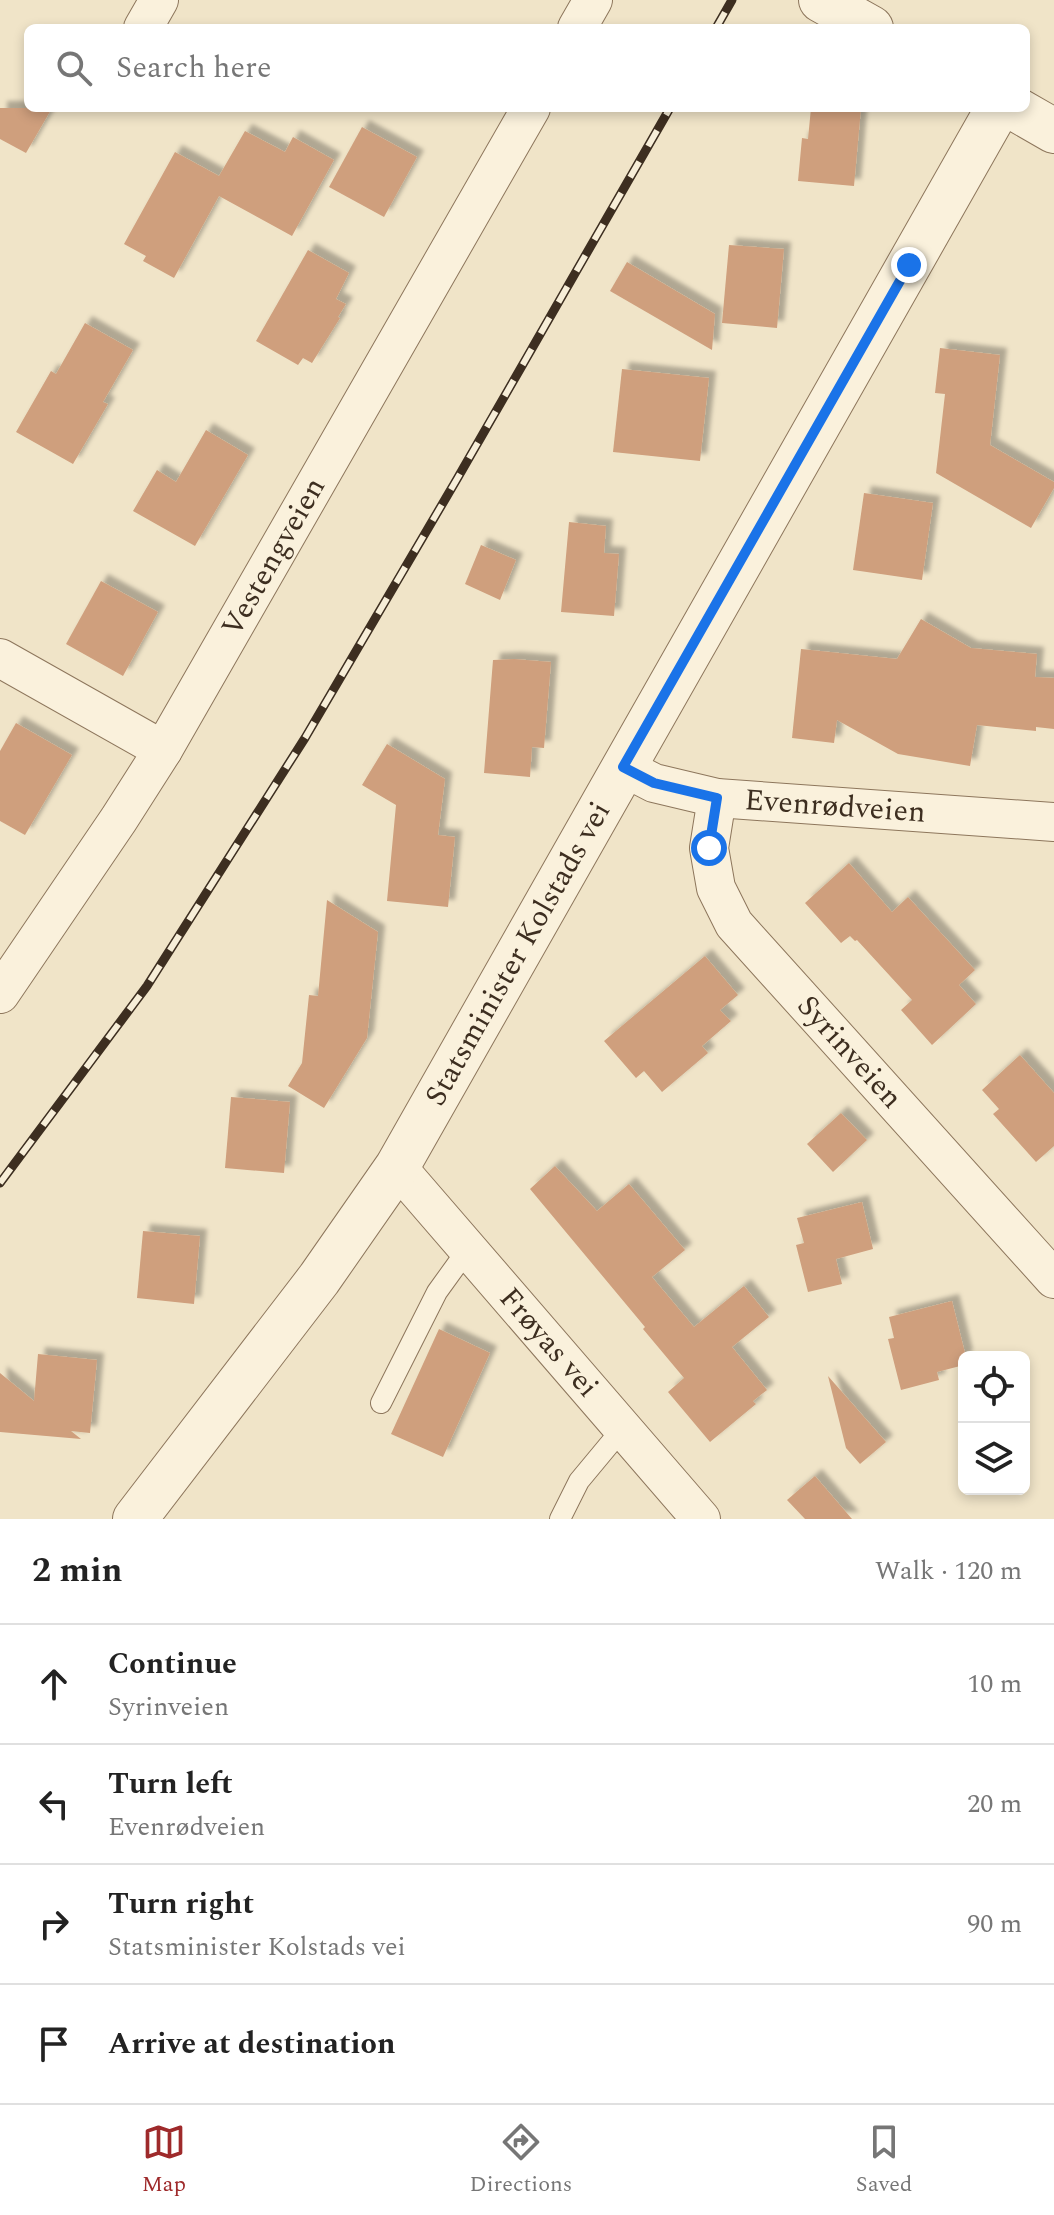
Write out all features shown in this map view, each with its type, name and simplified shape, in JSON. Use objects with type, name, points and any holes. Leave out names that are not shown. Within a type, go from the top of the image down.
[{"type":"street","points":[[145,24],[159,0]]},
{"type":"street","points":[[579,24],[593,0]]},
{"type":"street","points":[[821,0],[864,24]]},
{"type":"street","name":"Vestengveien","points":[[0,994],[163,750],[529,112]]},
{"type":"street","name":"Statsminister Kolstads vei","points":[[135,1519],[319,1279],[397,1167],[996,112]]},
{"type":"street","points":[[1021,112],[1054,131]]},
{"type":"street","points":[[0,658],[163,750]]},
{"type":"street","name":"Evenrødveien","points":[[623,767],[654,783],[717,798],[1054,822]]},
{"type":"street","name":"Syrinveien","points":[[717,798],[709,848],[716,888],[734,924],[1054,1279]]},
{"type":"street","name":"Frøyas vei","points":[[397,1167],[701,1519]]},
{"type":"lane","points":[[381,1403],[437,1292],[468,1249]]},
{"type":"lane","points":[[560,1519],[579,1481],[623,1428]]},
{"type":"building","points":[[0,108],[50,112],[26,153],[0,139]]},
{"type":"building","points":[[811,112],[861,112],[854,186],[798,181],[802,138],[808,139]]},
{"type":"building","points":[[362,127],[417,157],[384,217],[329,187]]},
{"type":"building","points":[[245,131],[285,152],[293,137],[334,160],[292,236],[219,196],[174,278],[143,261],[146,256],[124,244],[175,152],[219,176]]},
{"type":"building","points":[[729,245],[784,249],[777,328],[722,323]]},
{"type":"building","points":[[308,250],[349,273],[336,299],[346,304],[340,318],[312,363],[303,358],[298,365],[256,341]]},
{"type":"building","points":[[627,262],[715,314],[712,350],[610,291]]},
{"type":"building","points":[[85,323],[133,350],[103,402],[108,404],[73,464],[16,432],[51,371],[56,374]]},
{"type":"building","points":[[940,348],[1000,355],[990,445],[1054,482],[1054,488],[1031,528],[936,473],[945,394],[935,393]]},
{"type":"building","points":[[622,369],[709,378],[700,461],[613,452]]},
{"type":"building","points":[[206,430],[248,455],[195,546],[133,511],[157,470],[176,482]]},
{"type":"building","points":[[864,493],[933,503],[922,580],[853,570]]},
{"type":"building","points":[[569,522],[606,526],[604,553],[619,554],[614,616],[561,612]]},
{"type":"building","points":[[481,545],[516,560],[500,600],[465,584]]},
{"type":"building","points":[[101,581],[158,612],[123,676],[66,644]]},
{"type":"building","points":[[921,619],[971,648],[1037,654],[1035,677],[1054,678],[1054,729],[1036,727],[1036,731],[977,725],[970,766],[898,754],[837,720],[834,743],[792,738],[801,649],[897,659]]},
{"type":"building","points":[[493,660],[551,662],[544,748],[532,747],[530,777],[484,773]]},
{"type":"building","points":[[16,723],[72,755],[25,835],[0,821],[0,751]]},
{"type":"building","points":[[387,744],[445,779],[438,835],[455,837],[448,907],[387,901],[396,805],[362,785]]},
{"type":"building","points":[[849,863],[892,912],[908,897],[975,970],[959,985],[976,1004],[932,1045],[901,1010],[912,1000],[857,940],[850,936],[841,943],[805,903]]},
{"type":"building","points":[[327,900],[378,932],[367,1038],[324,1108],[288,1086],[302,1063],[309,995],[318,996]]},
{"type":"building","points":[[705,956],[738,995],[720,1010],[731,1021],[702,1046],[708,1053],[662,1092],[644,1071],[636,1078],[604,1041]]},
{"type":"building","points":[[1020,1055],[1054,1093],[1054,1146],[1036,1162],[993,1114],[999,1109],[982,1090]]},
{"type":"building","points":[[231,1097],[290,1102],[284,1173],[225,1168]]},
{"type":"building","points":[[841,1113],[867,1140],[833,1172],[807,1144]]},
{"type":"building","points":[[555,1166],[597,1211],[629,1184],[685,1250],[652,1277],[694,1327],[744,1286],[769,1317],[732,1347],[767,1390],[753,1401],[756,1404],[710,1442],[668,1392],[684,1378],[530,1189]]},
{"type":"building","points":[[862,1202],[873,1249],[836,1259],[842,1284],[808,1292],[796,1245],[804,1243],[797,1218]]},
{"type":"building","points":[[143,1231],[200,1236],[194,1304],[137,1298]]},
{"type":"building","points":[[952,1301],[964,1351],[958,1351],[958,1367],[937,1372],[939,1380],[901,1390],[888,1339],[894,1338],[889,1317]]},
{"type":"building","points":[[439,1329],[490,1353],[443,1457],[391,1434]]},
{"type":"building","points":[[38,1354],[97,1360],[90,1433],[71,1431],[81,1439],[0,1432],[0,1373],[34,1401]]},
{"type":"building","points":[[828,1376],[886,1442],[860,1464],[846,1448]]},
{"type":"building","points":[[815,1476],[852,1519],[805,1519],[787,1500]]},
{"type":"railway","points":[[718,24],[732,0]]},
{"type":"railway","points":[[0,1183],[147,986],[305,738],[668,112]]},
{"type":"route","points":[[709,848],[717,798],[654,783],[623,767],[909,265]]}]
